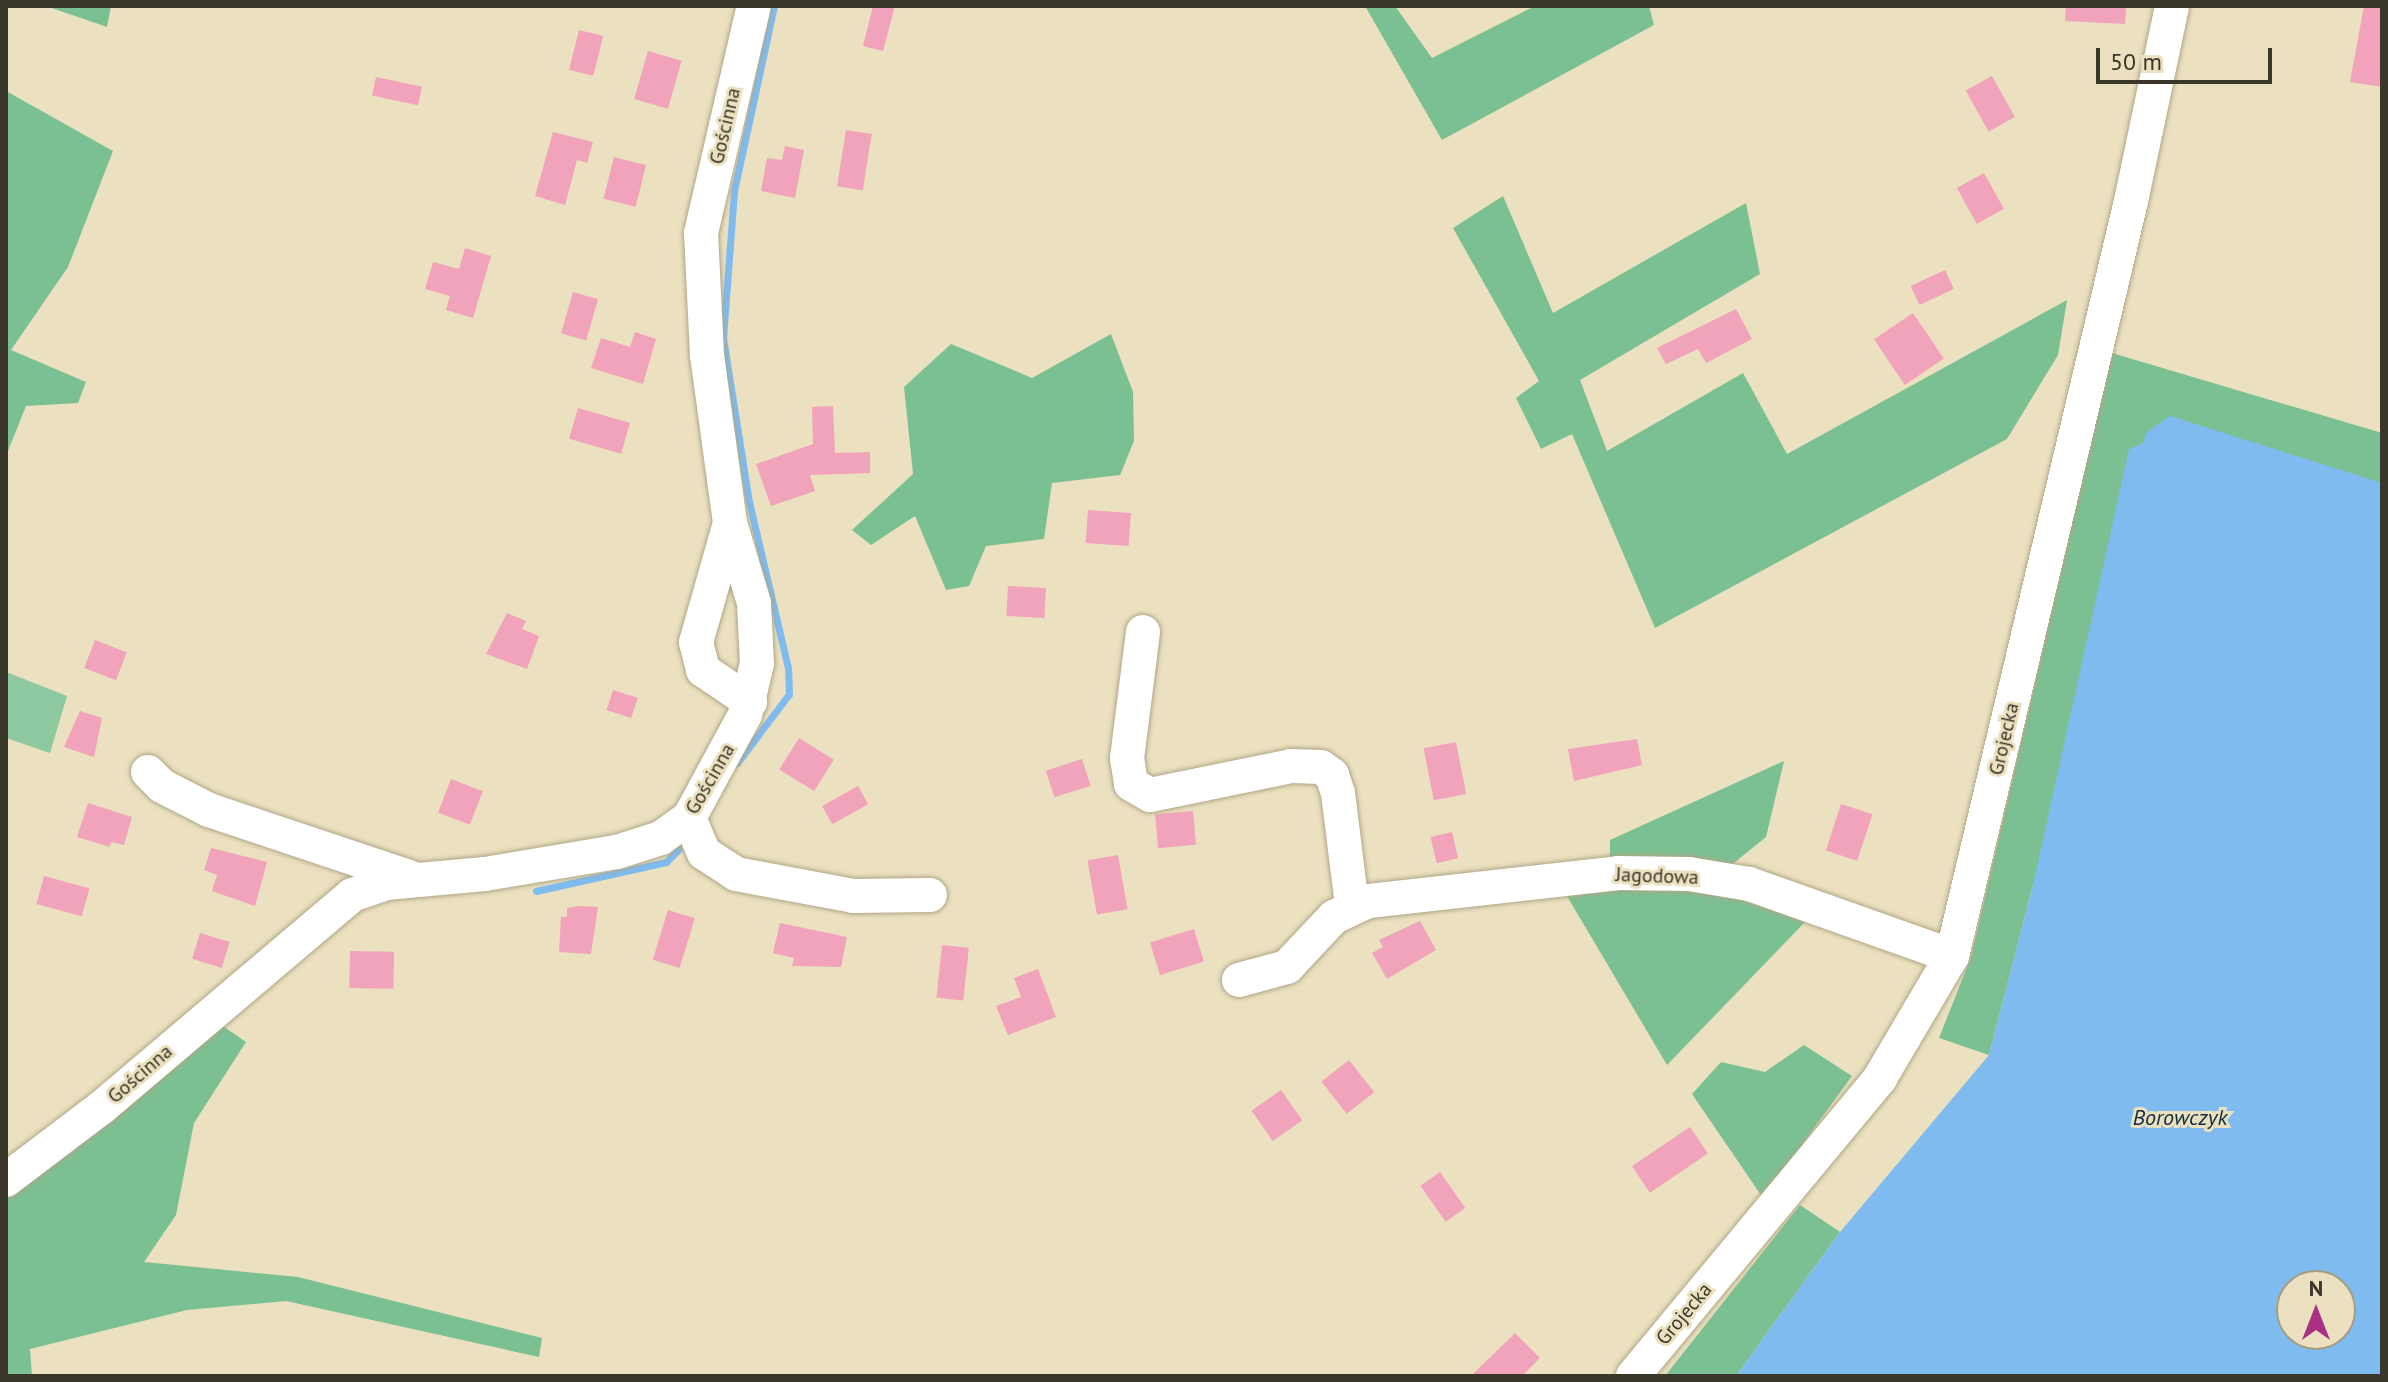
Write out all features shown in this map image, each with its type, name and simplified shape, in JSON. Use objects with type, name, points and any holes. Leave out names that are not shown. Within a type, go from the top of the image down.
[{"type":"street","name":"Gościnna","points":[[6,1180],[101,1108],[327,913],[363,889],[617,852],[661,838],[689,818],[750,702],[757,663],[756,615],[730,523],[707,355],[701,233],[754,6]]},
{"type":"street","name":"Grojecka","points":[[1633,1376],[1880,1078],[1952,956],[2138,173],[2172,6]]},
{"type":"street","points":[[730,523],[696,642],[703,670],[750,702]]},
{"type":"street","points":[[1143,632],[1127,758],[1131,784],[1150,795],[1291,766],[1321,767],[1336,781],[1352,906]]},
{"type":"street","points":[[148,772],[162,786],[209,810],[415,879]]},
{"type":"street","points":[[689,818],[704,853],[736,874],[846,895],[930,895]]},
{"type":"street","name":"Jagodowa","points":[[1239,980],[1287,967],[1327,923],[1352,906],[1391,897],[1618,873],[1689,874],[1749,884],[1952,956]]},
{"type":"green space","points":[[46,6],[111,6],[107,27]]},
{"type":"green space","points":[[1365,6],[1395,6],[1432,58],[1535,6],[1649,6],[1654,25],[1442,140]]},
{"type":"green space","points":[[6,91],[113,151],[68,267],[11,350],[86,382],[78,403],[26,406],[6,456]]},
{"type":"green space","points":[[1503,196],[1553,313],[1746,203],[1760,274],[1580,380],[1607,451],[1743,373],[1787,454],[2067,300],[2058,355],[2007,439],[1655,628],[1572,434],[1541,449],[1516,398],[1539,381],[1453,228]]},
{"type":"green space","points":[[1111,334],[1133,392],[1134,441],[1120,475],[1052,483],[1044,539],[986,546],[969,586],[946,590],[915,516],[871,545],[852,530],[913,474],[904,387],[951,344],[1032,378]]},
{"type":"green space","points":[[2112,353],[2382,433],[2382,490],[2033,885],[1989,1055],[1939,1038],[1971,957]]},
{"type":"green space","points":[[6,672],[67,696],[50,753],[6,738]]},
{"type":"green space","points":[[1784,761],[1766,837],[1729,867],[1610,860],[1610,840]]},
{"type":"green space","points":[[1624,885],[1720,893],[1806,921],[1667,1065],[1564,891]]},
{"type":"green space","points":[[217,1022],[246,1042],[194,1123],[176,1215],[144,1262],[298,1277],[542,1338],[539,1357],[286,1301],[187,1310],[30,1349],[32,1376],[6,1376],[6,1191]]},
{"type":"green space","points":[[1804,1045],[1852,1076],[1763,1198],[1692,1094],[1721,1062],[1765,1072]]},
{"type":"green space","points":[[1800,1205],[1840,1232],[1736,1376],[1665,1376]]},
{"type":"water","name":"Borowczyk","points":[[2170,416],[2382,483],[2382,1376],[1736,1376],[1840,1232],[1989,1055],[2033,885],[2129,449],[2143,443],[2146,433]]},
{"type":"building","points":[[873,6],[895,6],[883,51],[863,46]]},
{"type":"building","points":[[2066,6],[2126,6],[2125,24],[2065,21]]},
{"type":"building","points":[[2364,6],[2382,6],[2382,87],[2350,82]]},
{"type":"building","points":[[579,30],[603,36],[593,76],[569,70]]},
{"type":"building","points":[[648,51],[682,61],[668,109],[634,99]]},
{"type":"building","points":[[1992,76],[2015,117],[1989,132],[1966,91]]},
{"type":"building","points":[[376,77],[422,87],[418,105],[372,96]]},
{"type":"building","points":[[846,130],[872,134],[863,190],[837,186]]},
{"type":"building","points":[[553,132],[593,142],[587,163],[577,160],[565,205],[535,196]]},
{"type":"building","points":[[785,146],[804,150],[795,198],[761,191],[767,158],[782,160]]},
{"type":"building","points":[[614,157],[646,165],[636,207],[604,199]]},
{"type":"building","points":[[1984,173],[2004,209],[1977,224],[1957,188]]},
{"type":"building","points":[[465,248],[491,256],[473,318],[446,310],[450,296],[425,289],[433,262],[459,269]]},
{"type":"building","points":[[1945,270],[1954,289],[1919,305],[1911,286]]},
{"type":"building","points":[[573,292],[598,299],[586,341],[561,333]]},
{"type":"building","points":[[1736,309],[1752,339],[1706,363],[1698,349],[1666,364],[1657,348]]},
{"type":"building","points":[[1913,313],[1944,359],[1905,385],[1874,339]]},
{"type":"building","points":[[635,332],[656,339],[643,384],[591,368],[601,338],[630,347]]},
{"type":"building","points":[[833,406],[835,453],[870,452],[870,473],[810,475],[815,491],[771,506],[756,464],[813,444],[812,407]]},
{"type":"building","points":[[578,408],[630,423],[621,454],[569,439]]},
{"type":"building","points":[[1088,510],[1131,513],[1129,546],[1086,543]]},
{"type":"building","points":[[1008,586],[1046,588],[1044,618],[1006,616]]},
{"type":"building","points":[[507,613],[526,621],[522,629],[539,636],[527,669],[486,654]]},
{"type":"building","points":[[95,640],[127,652],[116,680],[84,668]]},
{"type":"building","points":[[613,690],[638,698],[631,718],[607,710]]},
{"type":"building","points":[[80,711],[102,718],[94,757],[64,747]]},
{"type":"building","points":[[799,738],[834,760],[814,791],[779,769]]},
{"type":"building","points":[[1637,739],[1642,765],[1574,781],[1568,749]]},
{"type":"building","points":[[1456,742],[1466,794],[1434,800],[1424,748]]},
{"type":"building","points":[[1082,759],[1091,786],[1055,797],[1046,771]]},
{"type":"building","points":[[451,779],[483,791],[470,825],[438,813]]},
{"type":"building","points":[[858,786],[868,804],[832,824],[822,806]]},
{"type":"building","points":[[88,803],[132,817],[124,845],[111,842],[110,847],[77,837]]},
{"type":"building","points":[[1841,804],[1872,814],[1857,861],[1826,851]]},
{"type":"building","points":[[1193,811],[1196,845],[1158,848],[1155,814]]},
{"type":"building","points":[[1452,832],[1458,858],[1437,863],[1431,837]]},
{"type":"building","points":[[211,848],[267,862],[255,906],[212,891],[217,875],[204,870]]},
{"type":"building","points":[[1118,855],[1128,909],[1097,915],[1087,860]]},
{"type":"building","points":[[44,876],[89,888],[82,916],[36,904]]},
{"type":"building","points":[[598,907],[591,954],[559,952],[561,917],[567,917],[567,908]]},
{"type":"building","points":[[668,910],[695,918],[680,968],[653,960]]},
{"type":"building","points":[[1420,921],[1436,950],[1387,979],[1372,953],[1383,947],[1379,940]]},
{"type":"building","points":[[780,923],[847,937],[841,967],[792,966],[794,958],[773,953]]},
{"type":"building","points":[[1194,929],[1204,962],[1160,975],[1150,942]]},
{"type":"building","points":[[200,933],[230,942],[222,968],[192,959]]},
{"type":"building","points":[[942,945],[969,948],[963,1001],[936,998]]},
{"type":"building","points":[[350,951],[394,952],[393,989],[349,988]]},
{"type":"building","points":[[1038,969],[1056,1017],[1008,1035],[996,1006],[1021,997],[1014,978]]},
{"type":"building","points":[[1349,1060],[1374,1092],[1347,1114],[1321,1082]]},
{"type":"building","points":[[1281,1090],[1302,1120],[1273,1141],[1252,1111]]},
{"type":"building","points":[[1690,1127],[1708,1154],[1650,1193],[1632,1166]]},
{"type":"building","points":[[1440,1172],[1465,1208],[1446,1222],[1420,1186]]},
{"type":"building","points":[[1515,1333],[1540,1358],[1522,1376],[1471,1376]]},
{"type":"waterway","points":[[737,763],[789,694],[788,668],[749,502],[723,338],[734,191],[774,6]]},
{"type":"waterway","points":[[536,891],[666,862],[679,849]]}]
